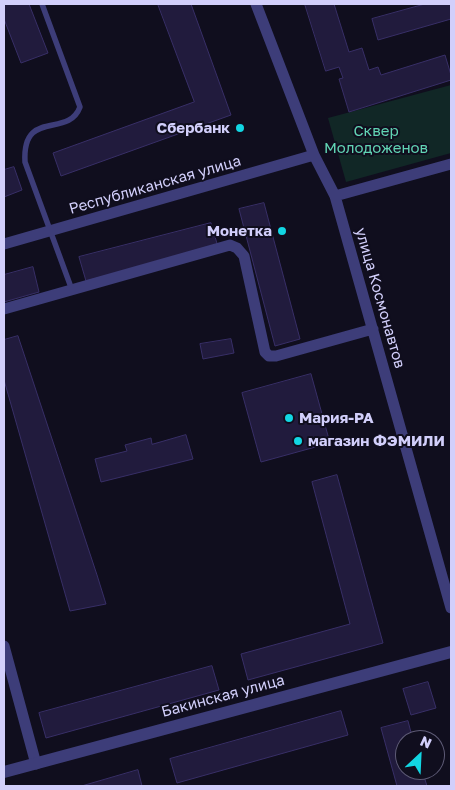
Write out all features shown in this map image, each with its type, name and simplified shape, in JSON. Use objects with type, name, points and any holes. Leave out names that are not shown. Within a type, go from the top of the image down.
[{"type":"street","name":"улица Космонавтов","points":[[256,4],[314,155],[335,196],[451,608]]},
{"type":"street","name":"Республиканская улица","points":[[4,244],[314,155]]},
{"type":"street","points":[[335,196],[451,164]]},
{"type":"street","points":[[4,309],[230,245],[237,248],[244,256],[265,352],[269,356],[276,356],[373,329]]},
{"type":"street","points":[[4,646],[36,764]]},
{"type":"street","name":"Бакинская улица","points":[[4,772],[451,652]]},
{"type":"lane","points":[[42,4],[80,107],[77,115],[70,119],[35,130],[29,136],[24,149],[25,162],[72,290]]},
{"type":"green space","name":"Сквер Молодоженов","points":[[451,85],[451,153],[346,182],[328,118]]},
{"type":"building","points":[[4,4],[29,4],[48,53],[21,63],[4,19]]},
{"type":"building","points":[[158,4],[191,4],[231,115],[61,176],[53,153],[194,102]]},
{"type":"building","points":[[305,4],[334,4],[349,52],[362,48],[369,70],[378,67],[381,75],[445,55],[451,80],[349,112],[339,79],[343,78],[339,67],[326,71]]},
{"type":"building","points":[[425,4],[451,4],[451,19],[378,40],[372,19]]},
{"type":"building","points":[[14,167],[22,190],[4,197],[4,170]]},
{"type":"building","points":[[264,203],[300,339],[275,346],[239,209]]},
{"type":"building","points":[[211,223],[218,247],[86,281],[79,257]]},
{"type":"building","points":[[33,267],[39,292],[4,302],[4,275]]},
{"type":"building","points":[[18,336],[106,604],[70,611],[4,380],[4,340]]},
{"type":"building","points":[[231,339],[234,353],[203,359],[200,344]]},
{"type":"building","points":[[311,374],[330,443],[261,462],[242,393]]},
{"type":"building","points":[[186,435],[193,459],[101,482],[95,459],[127,451],[125,445],[151,438],[152,444]]},
{"type":"building","points":[[337,475],[383,643],[248,680],[241,654],[350,624],[312,482]]},
{"type":"building","points":[[212,666],[219,690],[46,738],[39,713]]},
{"type":"building","points":[[428,682],[436,708],[411,715],[403,689]]},
{"type":"building","points":[[341,711],[348,735],[177,783],[170,759]]},
{"type":"building","points":[[408,721],[410,730],[395,730],[395,779],[381,728]]},
{"type":"building","points":[[138,770],[142,786],[82,786]]},
{"type":"building","points":[[395,780],[425,780],[427,786],[397,786]]},
{"type":"place","name":"Сбербанк","points":[[240,128]]},
{"type":"place","name":"Монетка","points":[[282,231]]},
{"type":"place","name":"Мария-РА","points":[[289,418]]},
{"type":"place","name":"магазин ФЭМИЛИ","points":[[298,441]]}]
